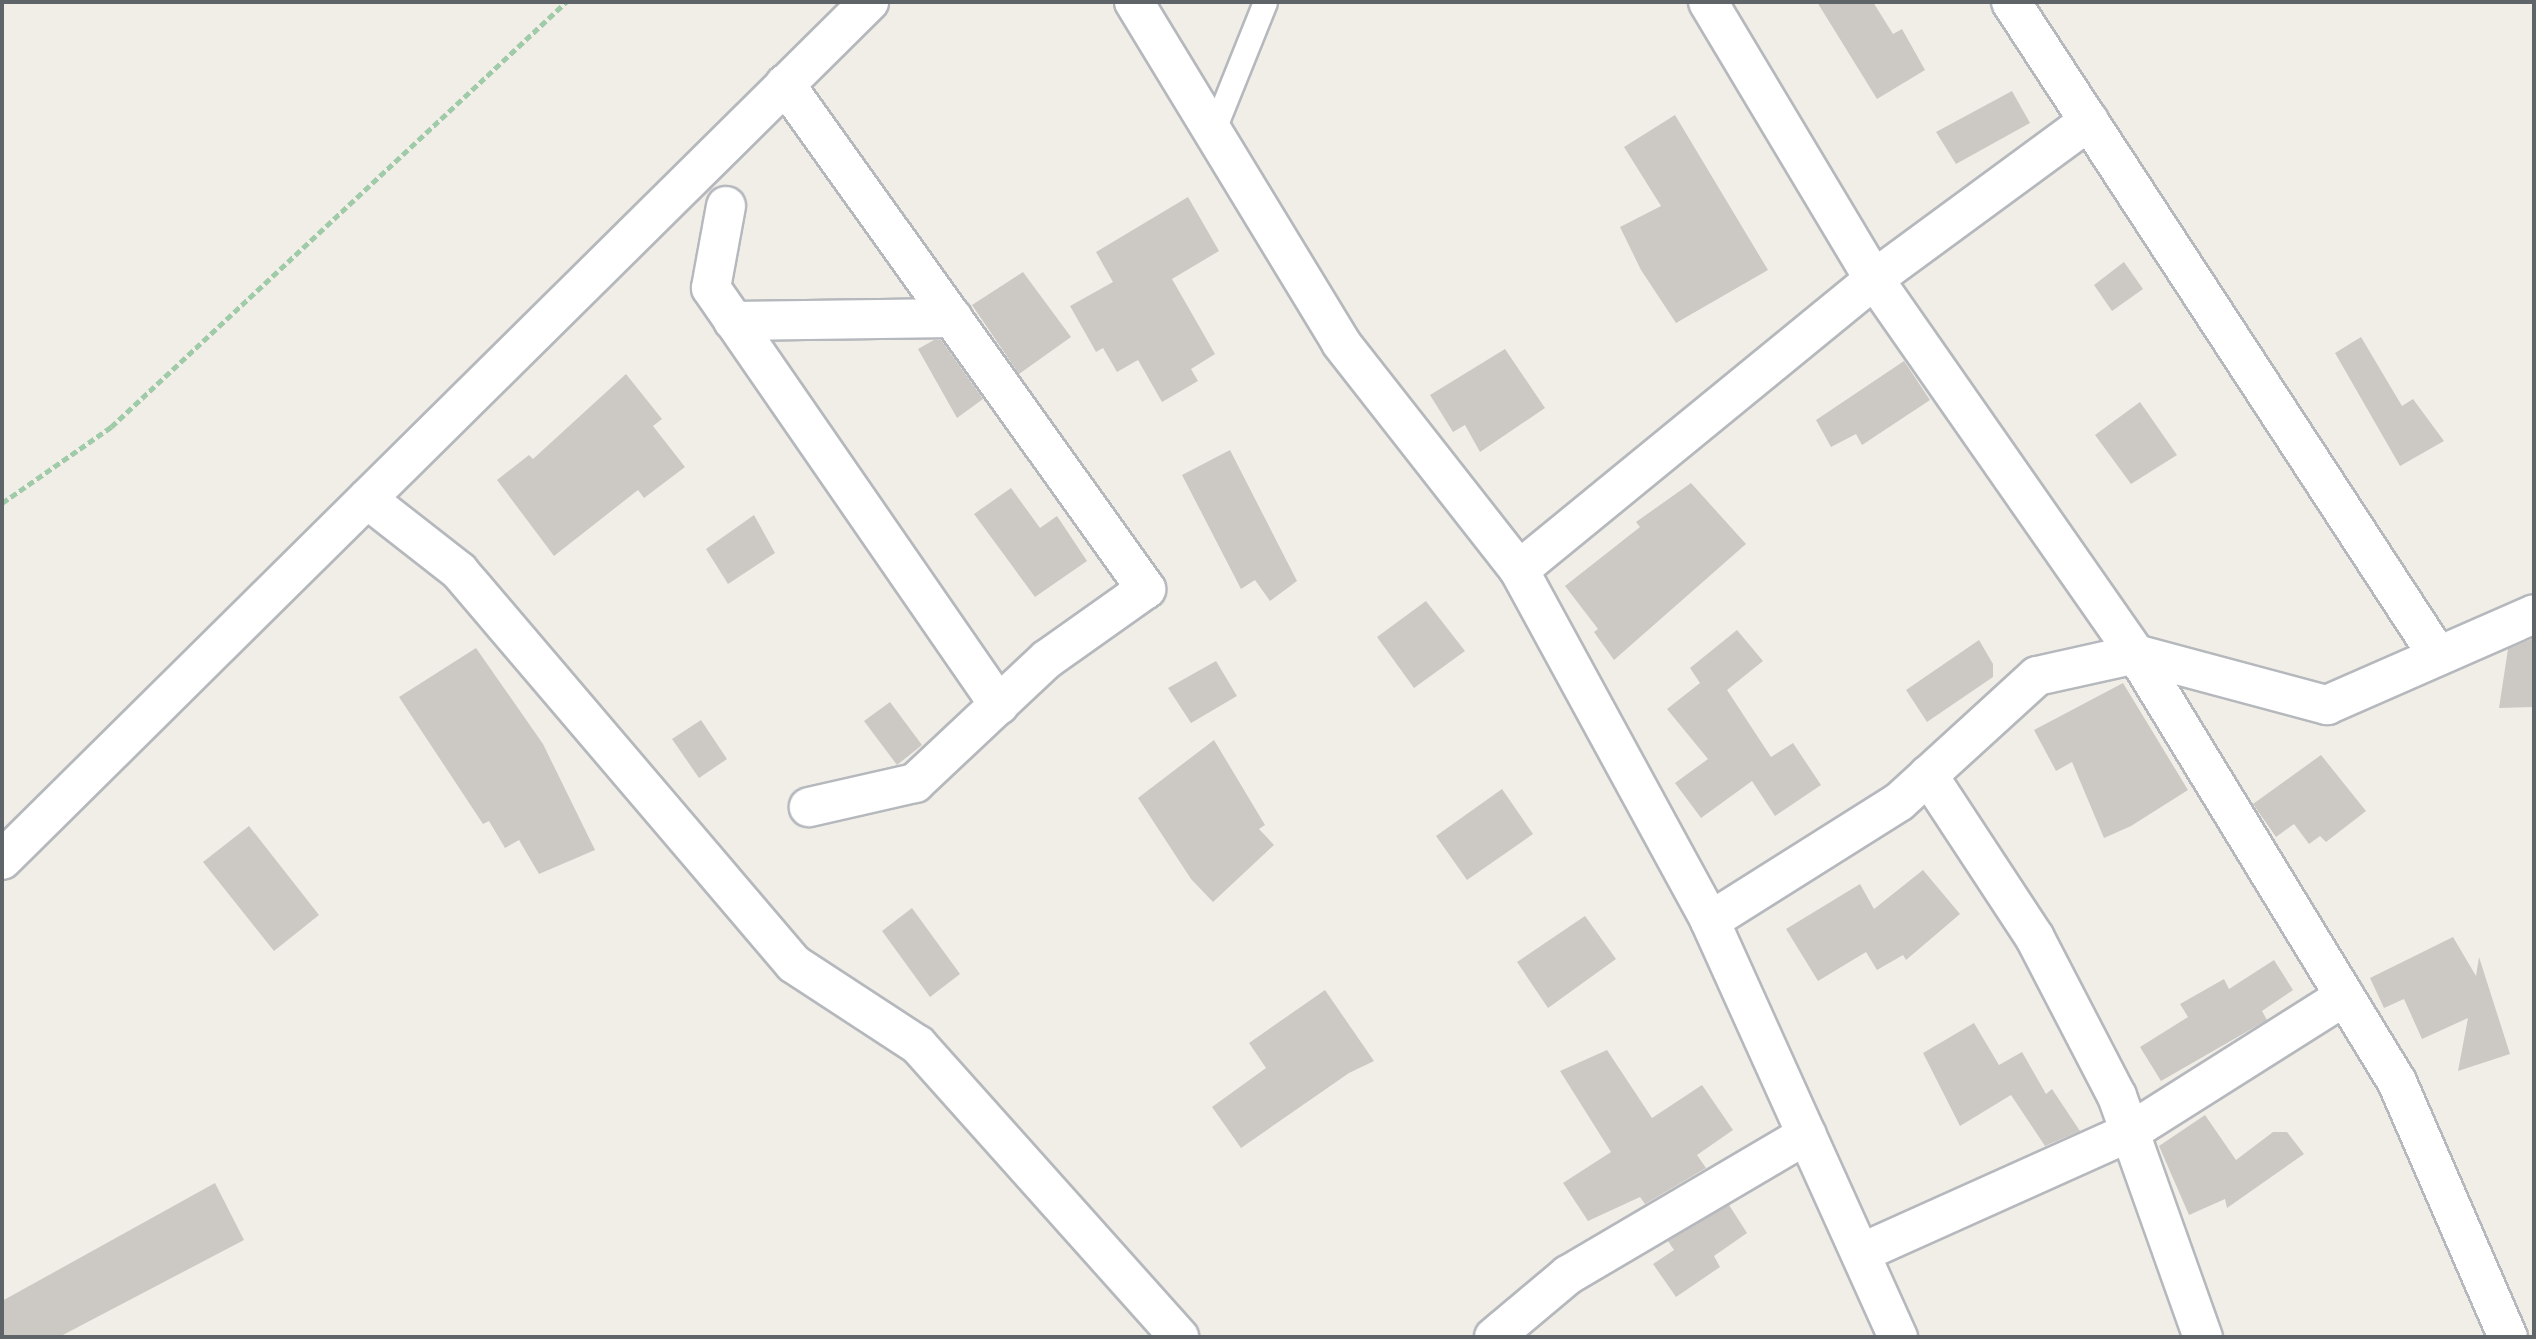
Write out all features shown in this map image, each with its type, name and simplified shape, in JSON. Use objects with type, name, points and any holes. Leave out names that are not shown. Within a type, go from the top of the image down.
[{"type":"street","points":[[2,860],[869,2]]},
{"type":"street","points":[[1134,2],[1214,129],[1341,343],[1519,570],[1710,921],[1898,1337]]},
{"type":"street","points":[[1708,2],[1874,279],[2136,654],[2397,1082],[2508,1337]]},
{"type":"street","points":[[2011,2],[2438,656]]},
{"type":"street","points":[[785,84],[1146,589],[1047,659],[915,783],[809,807]]},
{"type":"street","points":[[1519,570],[1874,279],[2090,121]]},
{"type":"street","points":[[726,206],[711,288],[999,705]]},
{"type":"street","points":[[733,321],[953,318]]},
{"type":"street","points":[[367,499],[459,572],[794,964],[918,1045],[1178,1337]]},
{"type":"street","points":[[1710,921],[1899,802],[2037,676],[2136,654],[2328,705],[2534,614]]},
{"type":"street","points":[[1928,775],[2035,938],[2117,1096],[2203,1337]]},
{"type":"street","points":[[1861,1253],[2130,1132],[2345,996]]},
{"type":"street","points":[[1494,1337],[1568,1275],[1807,1134]]},
{"type":"lane","points":[[1214,129],[1265,2]]},
{"type":"path","points":[[2,503],[111,427],[566,2]]},
{"type":"building","points":[[1817,2],[1873,2],[1893,34],[1902,29],[1925,70],[1877,99]]},
{"type":"building","points":[[2012,91],[2030,123],[1956,164],[1936,132]]},
{"type":"building","points":[[1675,115],[1768,270],[1676,323],[1641,270],[1620,227],[1661,206],[1624,147]]},
{"type":"building","points":[[1188,197],[1219,251],[1172,279],[1215,354],[1191,369],[1198,381],[1162,402],[1138,360],[1117,372],[1103,348],[1096,352],[1070,306],[1113,282],[1096,252]]},
{"type":"building","points":[[2124,262],[2143,289],[2112,311],[2094,285]]},
{"type":"building","points":[[1023,272],[1071,337],[1019,374],[972,305]]},
{"type":"building","points":[[2361,337],[2402,406],[2413,399],[2444,441],[2400,466],[2335,353]]},
{"type":"building","points":[[934,340],[941,340],[983,399],[957,418],[918,349]]},
{"type":"building","points":[[1505,349],[1545,408],[1480,452],[1465,425],[1453,432],[1430,395]]},
{"type":"building","points":[[1904,361],[1930,400],[1862,445],[1856,434],[1831,447],[1816,420]]},
{"type":"building","points":[[626,374],[662,419],[653,426],[685,467],[644,498],[638,490],[554,556],[497,480],[529,455],[533,459]]},
{"type":"building","points":[[2140,402],[2177,455],[2131,484],[2095,435]]},
{"type":"building","points":[[1230,450],[1297,581],[1270,601],[1255,580],[1241,589],[1182,475]]},
{"type":"building","points":[[1691,483],[1746,544],[1614,660],[1594,632],[1598,629],[1565,586],[1640,527],[1636,522]]},
{"type":"building","points":[[1011,488],[1040,528],[1057,516],[1087,561],[1035,597],[974,514]]},
{"type":"building","points":[[754,515],[775,553],[728,584],[706,549]]},
{"type":"building","points":[[1426,601],[1465,651],[1414,688],[1377,637]]},
{"type":"building","points":[[1737,630],[1763,661],[1727,690],[1771,757],[1793,743],[1821,785],[1775,816],[1752,781],[1701,818],[1675,783],[1708,759],[1667,709],[1700,683],[1690,668]]},
{"type":"building","points":[[2534,638],[2534,707],[2499,708],[2508,649]]},
{"type":"building","points":[[1979,640],[1993,664],[1993,677],[1927,722],[1906,690]]},
{"type":"building","points":[[476,648],[543,744],[595,850],[539,874],[519,840],[505,848],[489,821],[483,824],[399,697]]},
{"type":"building","points":[[1216,661],[1237,696],[1191,723],[1168,688]]},
{"type":"building","points":[[2123,683],[2188,790],[2131,826],[2104,838],[2072,762],[2056,771],[2034,730]]},
{"type":"building","points":[[890,702],[922,745],[897,765],[864,721]]},
{"type":"building","points":[[701,720],[727,759],[699,778],[672,739]]},
{"type":"building","points":[[1214,740],[1265,825],[1259,829],[1274,845],[1213,902],[1191,879],[1138,798]]},
{"type":"building","points":[[2321,755],[2366,811],[2326,842],[2320,836],[2309,844],[2294,824],[2276,837],[2253,804]]},
{"type":"building","points":[[1502,789],[1533,834],[1467,880],[1436,836]]},
{"type":"building","points":[[249,826],[319,915],[274,951],[203,862]]},
{"type":"building","points":[[1923,870],[1960,914],[1906,960],[1903,955],[1877,970],[1866,952],[1818,981],[1786,929],[1860,884],[1874,909]]},
{"type":"building","points":[[912,908],[960,974],[930,997],[882,931]]},
{"type":"building","points":[[1585,916],[1616,959],[1548,1008],[1517,962]]},
{"type":"building","points":[[2453,937],[2476,976],[2479,957],[2510,1054],[2458,1071],[2468,1018],[2422,1039],[2404,999],[2384,1008],[2370,978]]},
{"type":"building","points":[[2274,960],[2293,990],[2262,1011],[2267,1020],[2161,1081],[2140,1047],[2188,1017],[2180,1004],[2224,979],[2229,989]]},
{"type":"building","points":[[1325,990],[1374,1061],[1349,1073],[1241,1148],[1212,1107],[1266,1068],[1249,1043]]},
{"type":"building","points":[[1974,1023],[1999,1065],[2022,1052],[2046,1094],[2052,1089],[2080,1131],[2045,1146],[2011,1095],[1960,1126],[1923,1053]]},
{"type":"building","points":[[1607,1050],[1652,1118],[1702,1085],[1733,1130],[1697,1155],[1706,1168],[1645,1204],[1640,1197],[1588,1221],[1563,1183],[1611,1152],[1560,1071]]},
{"type":"building","points":[[2205,1115],[2236,1160],[2273,1132],[2287,1132],[2304,1154],[2227,1208],[2225,1199],[2189,1215],[2159,1146]]},
{"type":"building","points":[[215,1183],[244,1240],[59,1337],[2,1337],[2,1301]]},
{"type":"building","points":[[1729,1205],[1747,1233],[1714,1256],[1720,1267],[1676,1297],[1653,1264],[1674,1250],[1668,1241]]}]
